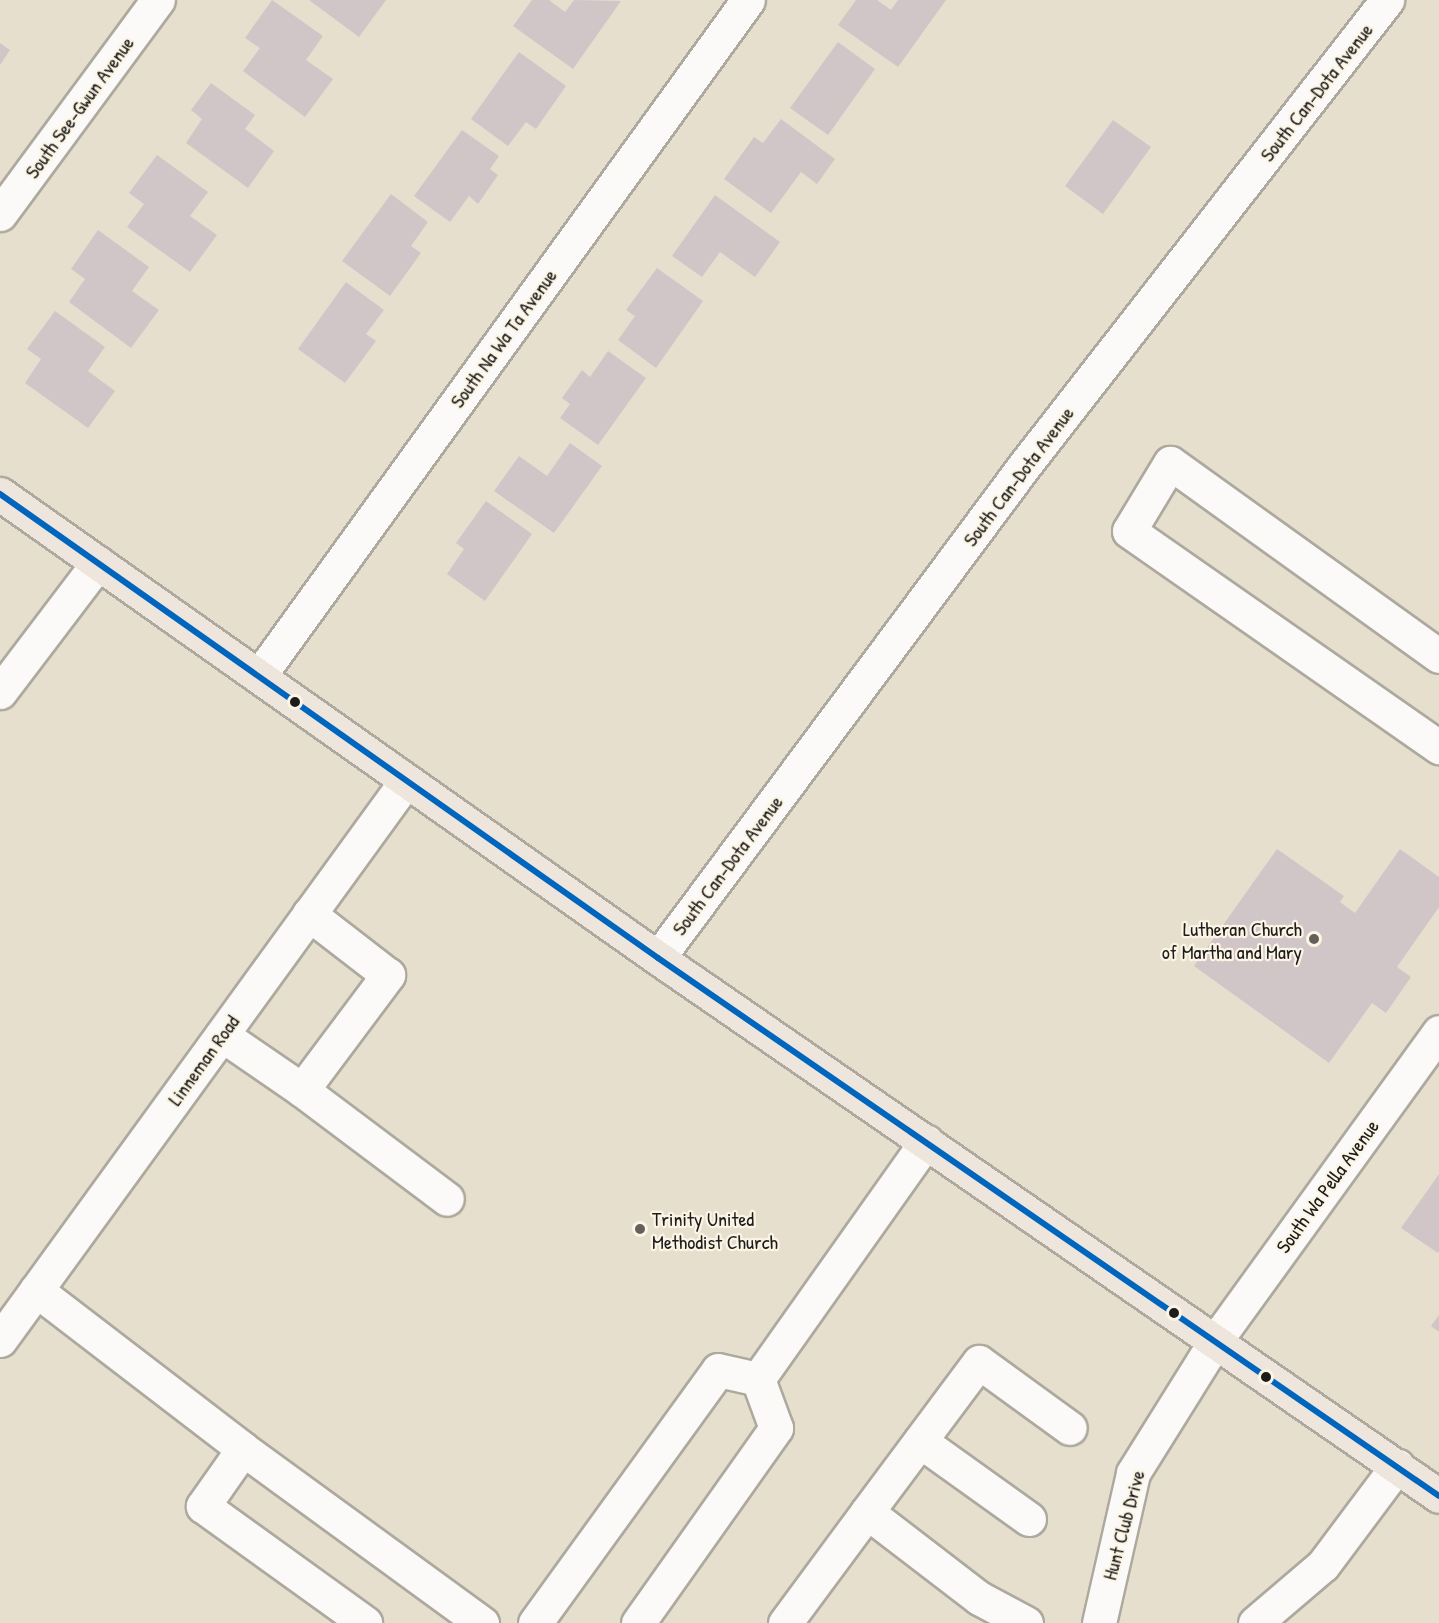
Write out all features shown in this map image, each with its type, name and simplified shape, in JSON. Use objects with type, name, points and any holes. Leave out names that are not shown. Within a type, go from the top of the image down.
[{"type":"main road","points":[[0,494],[658,958],[1216,1340],[1439,1496]]},
{"type":"street","name":"South See-Gwun Avenue","points":[[0,214],[158,0]]},
{"type":"street","name":"South Na Wa Ta Avenue","points":[[259,676],[748,0]]},
{"type":"street","name":"South Can-Dota Avenue","points":[[658,958],[1024,466],[1387,0]]},
{"type":"street","points":[[1439,656],[1170,463],[1128,531],[1439,747]]},
{"type":"street","points":[[0,692],[98,563]]},
{"type":"street","name":"Linneman Road","points":[[0,1340],[406,781]]},
{"type":"street","points":[[302,1090],[388,975],[309,914]]},
{"type":"street","name":"South Wa Pella Avenue","points":[[1216,1340],[1439,1032]]},
{"type":"street","points":[[222,1035],[302,1090],[447,1199]]},
{"type":"street","points":[[758,1379],[927,1142]]},
{"type":"street","points":[[36,1290],[243,1449],[482,1623]]},
{"type":"street","name":"Hunt Club Drive","points":[[1099,1623],[1133,1473],[1216,1340]]},
{"type":"street","points":[[785,1623],[979,1362],[1070,1428]]},
{"type":"street","points":[[535,1623],[718,1370],[758,1379]]},
{"type":"street","points":[[638,1623],[776,1428],[758,1379]]},
{"type":"street","points":[[920,1441],[1029,1519]]},
{"type":"street","points":[[243,1449],[203,1506],[365,1623]]},
{"type":"street","points":[[1255,1623],[1323,1565],[1397,1466]]},
{"type":"street","points":[[867,1512],[979,1598],[1026,1623]]},
{"type":"building","points":[[272,0],[323,36],[306,60],[333,79],[305,117],[243,71],[260,48],[245,38]]},
{"type":"building","points":[[309,0],[386,0],[359,37]]},
{"type":"building","points":[[532,0],[549,0],[565,12],[574,0],[621,1],[573,69],[513,26]]},
{"type":"building","points":[[856,0],[877,0],[891,10],[898,0],[946,0],[898,67],[838,25]]},
{"type":"building","points":[[838,42],[875,69],[828,135],[790,108]]},
{"type":"building","points":[[0,43],[10,50],[0,65]]},
{"type":"building","points":[[519,52],[566,86],[536,129],[526,122],[508,146],[471,119]]},
{"type":"building","points":[[211,83],[255,115],[245,129],[274,151],[248,188],[186,143],[202,119],[191,110]]},
{"type":"building","points":[[781,119],[835,159],[817,184],[801,172],[771,213],[724,179],[754,137],[763,143]]},
{"type":"building","points":[[1113,120],[1151,147],[1103,214],[1065,186]]},
{"type":"building","points":[[462,130],[499,156],[490,169],[498,175],[478,204],[469,196],[450,222],[414,196]]},
{"type":"building","points":[[157,155],[208,192],[190,216],[217,235],[190,272],[127,227],[144,204],[129,193]]},
{"type":"building","points":[[391,194],[428,222],[411,246],[421,253],[390,296],[342,261]]},
{"type":"building","points":[[715,195],[780,242],[755,277],[720,252],[702,277],[672,256]]},
{"type":"building","points":[[98,230],[149,267],[132,291],[159,310],[131,348],[69,302],[85,279],[71,269]]},
{"type":"building","points":[[657,268],[703,301],[656,368],[618,340],[635,316],[626,310]]},
{"type":"building","points":[[346,282],[384,310],[366,334],[376,341],[345,383],[298,349]]},
{"type":"building","points":[[55,311],[105,347],[88,371],[115,391],[88,428],[25,383],[41,359],[27,349]]},
{"type":"building","points":[[608,351],[646,378],[598,445],[560,418],[570,404],[562,398],[582,370],[590,377]]},
{"type":"building","points":[[570,443],[602,466],[554,533],[494,491],[519,456],[547,476]]},
{"type":"building","points":[[486,501],[532,534],[485,601],[447,574],[464,549],[456,543]]},
{"type":"building","name":"Lutheran Church of Martha and Mary","points":[[1277,849],[1344,896],[1340,902],[1355,913],[1400,849],[1439,877],[1439,907],[1397,967],[1411,977],[1386,1013],[1372,1003],[1329,1063],[1194,966]]},
{"type":"building","points":[[1439,1174],[1439,1251],[1438,1253],[1401,1228]]},
{"type":"building","points":[[1439,1315],[1439,1332],[1431,1326]]},
{"type":"transit line","points":[[0,494],[658,958],[1439,1496]]},
{"type":"place","name":"Lutheran Church of Martha and Mary","points":[[1314,939]]},
{"type":"place","name":"Trinity United Methodist Church","points":[[640,1229]]}]
